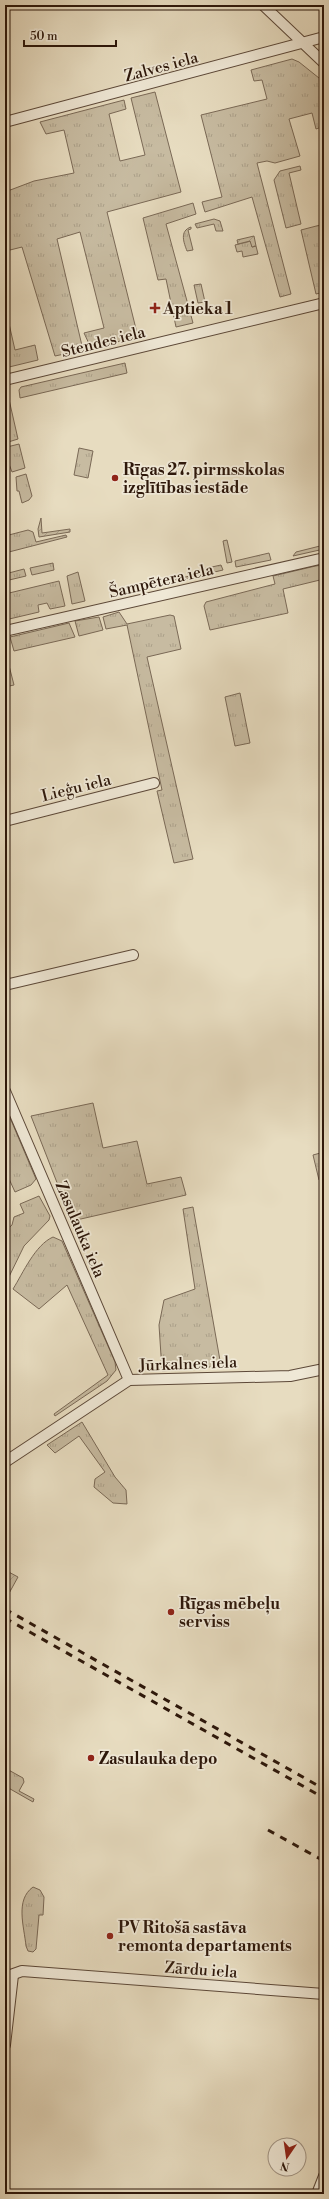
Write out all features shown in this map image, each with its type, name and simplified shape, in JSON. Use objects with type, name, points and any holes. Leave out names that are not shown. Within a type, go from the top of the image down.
[{"type":"street","points":[[263,5],[324,62]]},
{"type":"street","name":"Zalves iela","points":[[5,122],[324,37]]},
{"type":"street","name":"Stendes iela","points":[[5,380],[324,303]]},
{"type":"street","name":"Šampētera iela","points":[[5,631],[324,558]]},
{"type":"street","name":"Lieģu iela","points":[[5,821],[154,783]]},
{"type":"street","points":[[5,985],[133,955]]},
{"type":"street","name":"Zasulauka iela","points":[[5,1090],[129,1380]]},
{"type":"street","name":"Jūrkalnes iela","points":[[5,1462],[129,1380],[290,1376],[324,1369]]},
{"type":"street","name":"Zārdu iela","points":[[9,1976],[22,1971],[324,1994]]},
{"type":"street","points":[[5,2045],[9,1976]]},
{"type":"street","points":[[317,2194],[324,2176]]},
{"type":"green space","points":[[292,59],[299,62],[324,82],[324,126],[316,129],[312,113],[289,119],[300,156],[275,163],[267,161],[257,163],[291,294],[280,297],[252,197],[205,212],[202,202],[222,197],[201,115],[267,99],[262,80],[254,81],[251,70]]},
{"type":"green space","points":[[155,92],[181,192],[107,212],[138,337],[91,348],[84,333],[104,328],[80,232],[57,239],[83,350],[55,356],[22,247],[5,250],[5,192],[34,181],[74,173],[64,130],[46,134],[40,122],[124,100],[126,109],[109,114],[120,161],[145,155],[131,98]]},
{"type":"green space","points":[[300,166],[301,170],[289,173],[301,224],[286,228],[274,180],[280,171]]},
{"type":"green space","points":[[193,203],[196,214],[166,224],[193,323],[176,327],[166,279],[158,280],[143,218]]},
{"type":"green space","points":[[214,219],[220,221],[223,231],[216,231],[214,224],[197,228],[195,224]]},
{"type":"green space","points":[[324,224],[324,292],[316,294],[301,230]]},
{"type":"green space","points":[[191,227],[191,229],[188,230],[193,250],[187,251],[183,238],[185,231]]},
{"type":"green space","points":[[254,236],[256,246],[252,247],[250,241],[238,244],[237,240]]},
{"type":"green space","points":[[251,241],[252,247],[256,246],[258,254],[243,257],[242,251],[237,252],[235,245]]},
{"type":"green space","points":[[201,284],[205,302],[198,303],[194,285]]},
{"type":"green space","points":[[5,306],[15,350],[35,345],[38,360],[5,368]]},
{"type":"green space","points":[[125,363],[127,373],[20,398],[19,390],[21,387]]},
{"type":"green space","points":[[8,395],[18,439],[5,443],[5,397]]},
{"type":"green space","points":[[19,444],[25,468],[12,472],[6,456],[9,455],[7,447]]},
{"type":"green space","points":[[79,448],[93,451],[88,478],[74,475]]},
{"type":"green space","points":[[26,474],[32,496],[29,500],[22,503],[19,491],[17,491],[16,477]]},
{"type":"green space","points":[[41,518],[42,533],[70,529],[70,532],[39,537],[38,529]]},
{"type":"green space","points":[[28,530],[33,532],[36,542],[66,535],[67,537],[5,553],[5,536]]},
{"type":"green space","points":[[227,540],[232,562],[227,563],[223,541]]},
{"type":"green space","points":[[324,545],[324,549],[293,556],[296,552]]},
{"type":"green space","points":[[269,553],[271,560],[236,567],[235,561]]},
{"type":"green space","points":[[53,563],[54,570],[32,575],[30,568]]},
{"type":"green space","points":[[324,564],[324,579],[283,589],[288,613],[210,630],[204,606],[206,602],[275,584],[273,576]]},
{"type":"green space","points":[[221,565],[223,570],[164,584],[163,582],[199,574],[198,570]]},
{"type":"green space","points":[[24,569],[26,576],[5,581],[5,574]]},
{"type":"green space","points":[[78,572],[85,601],[72,604],[67,576]]},
{"type":"green space","points":[[59,581],[65,606],[50,609],[47,603],[38,605],[39,612],[5,620],[5,594]]},
{"type":"green space","points":[[119,612],[127,624],[170,615],[174,616],[181,649],[147,657],[193,859],[174,863],[157,791],[162,790],[127,625],[106,629],[103,617]]},
{"type":"green space","points":[[99,617],[103,630],[79,636],[75,621]]},
{"type":"green space","points":[[69,623],[75,637],[14,651],[10,637]]},
{"type":"green space","points":[[5,650],[14,685],[5,687]]},
{"type":"green space","points":[[240,693],[250,743],[235,746],[225,697]]},
{"type":"green space","points":[[93,1103],[103,1148],[137,1141],[147,1184],[181,1177],[186,1195],[72,1221],[31,1116]]},
{"type":"green space","points":[[5,1106],[36,1179],[31,1185],[15,1192],[5,1170]]},
{"type":"green space","points":[[324,1152],[324,1179],[319,1180],[313,1155]]},
{"type":"green space","points":[[39,1196],[50,1216],[49,1220],[24,1246],[5,1285],[5,1231],[12,1225],[14,1217],[24,1213],[20,1204]]},
{"type":"green space","points":[[193,1207],[221,1366],[162,1371],[159,1325],[164,1300],[195,1289],[183,1209]]},
{"type":"green space","points":[[53,1237],[62,1241],[115,1362],[116,1370],[107,1381],[55,1416],[54,1414],[108,1375],[67,1285],[39,1309],[13,1289],[35,1253],[41,1246]]},
{"type":"green space","points":[[82,1422],[115,1477],[126,1490],[127,1504],[113,1503],[94,1487],[95,1479],[105,1472],[79,1436],[55,1453],[47,1445]]},
{"type":"green space","points":[[5,1570],[18,1577],[7,1597],[5,1595]]},
{"type":"green space","points":[[5,1768],[23,1778],[24,1782],[19,1791],[34,1799],[33,1802],[5,1786]]},
{"type":"green space","points":[[33,1887],[40,1890],[44,1897],[43,1915],[39,1915],[36,1949],[33,1952],[28,1951],[26,1946],[22,1906],[27,1892]]},
{"type":"railway","points":[[5,1609],[324,1789]]},
{"type":"railway","points":[[5,1618],[324,1798]]},
{"type":"railway","points":[[268,1830],[324,1861]]},
{"type":"place","name":"Aptieka 1","points":[[155,308]]},
{"type":"place","name":"Rīgas 27. pirmsskolas izglītības iestāde","points":[[115,478]]},
{"type":"place","name":"Rīgas mēbeļu serviss","points":[[171,1612]]},
{"type":"place","name":"Zasulauka depo","points":[[91,1758]]},
{"type":"place","name":"PV Ritošā sastāva remonta departaments","points":[[110,1936]]}]
